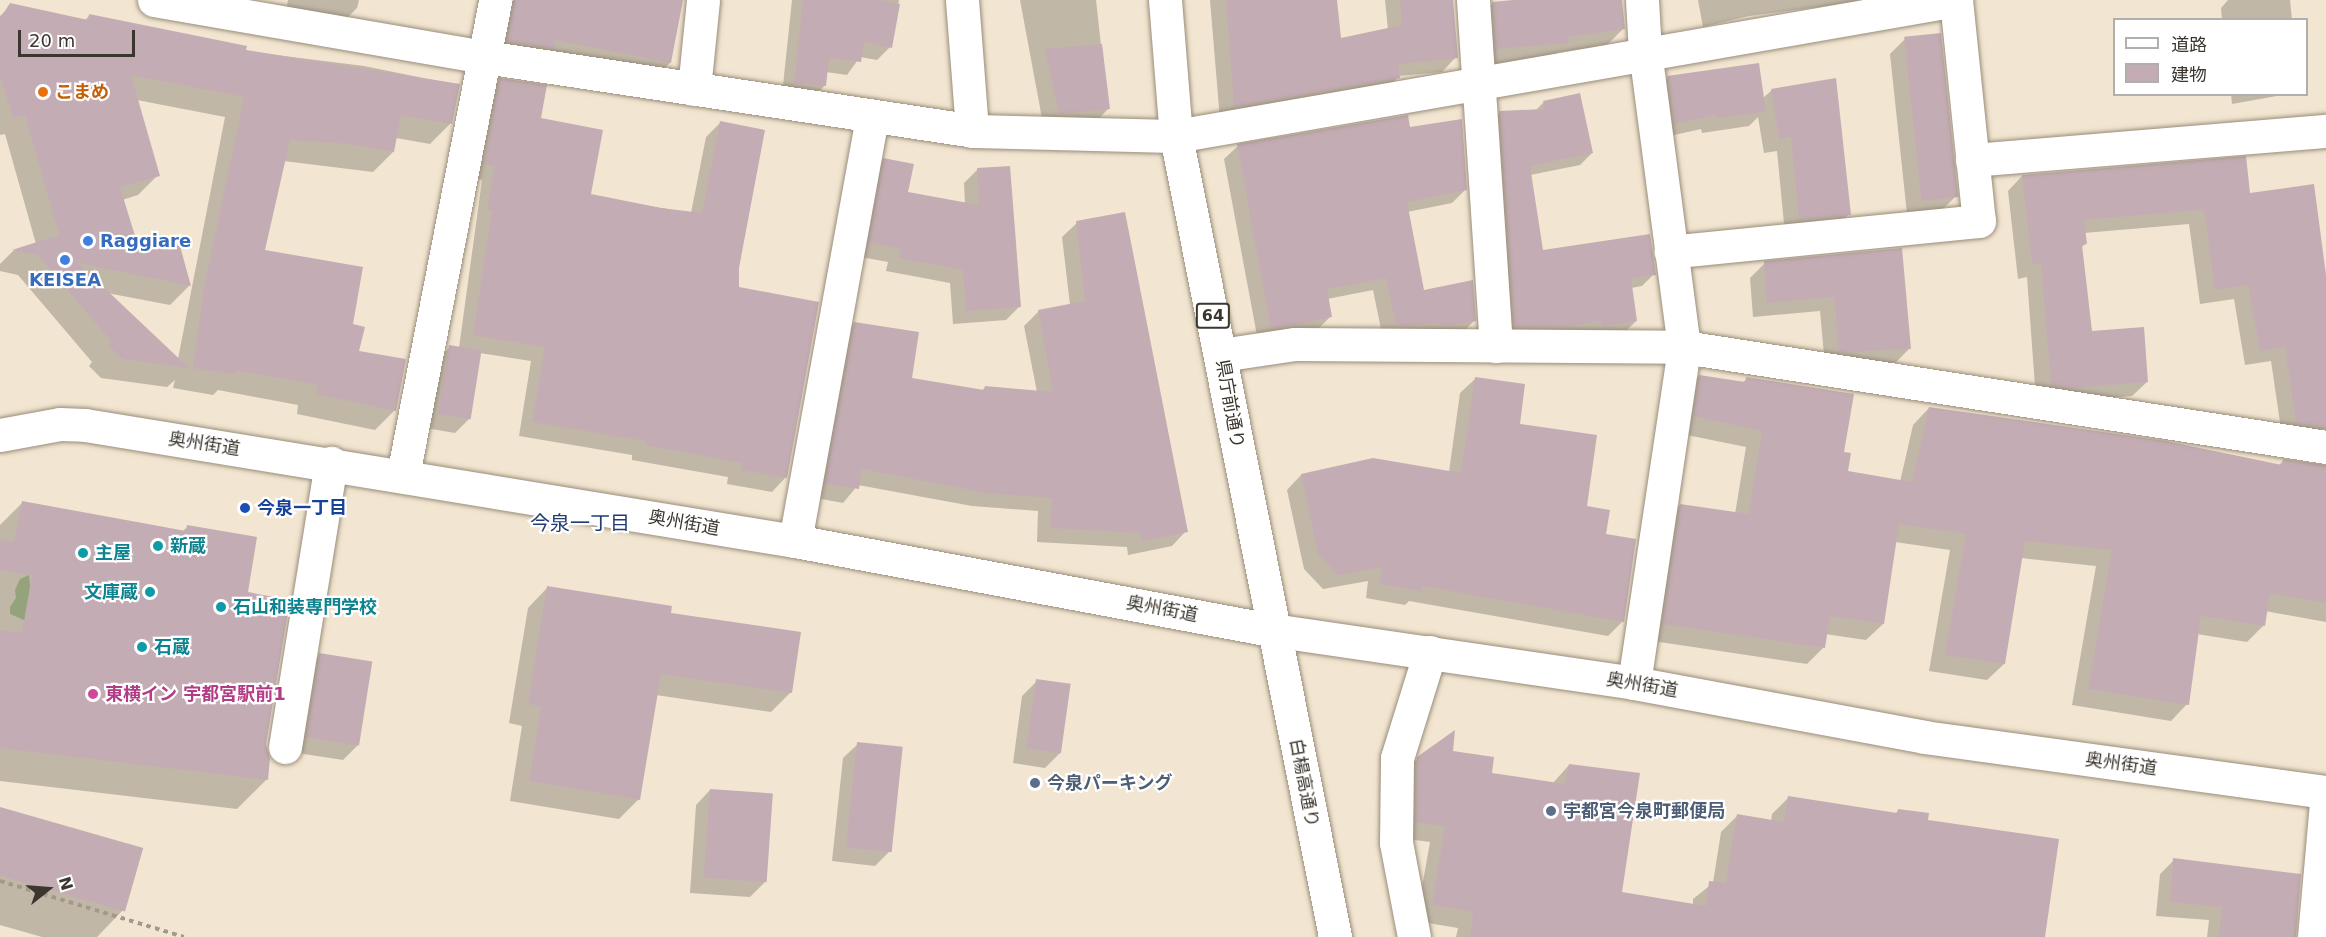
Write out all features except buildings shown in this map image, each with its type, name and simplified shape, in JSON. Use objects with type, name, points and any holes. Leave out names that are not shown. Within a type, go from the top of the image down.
[{"type":"street","points":[[154,0],[239,7],[485,57],[972,131],[1176,136],[1645,52],[1956,0],[1978,221],[1671,252]]},
{"type":"street","points":[[403,475],[495,0]]},
{"type":"street","points":[[694,89],[703,0]]},
{"type":"street","points":[[962,0],[972,131]]},
{"type":"street","name":"県庁前通り","points":[[1165,0],[1176,136],[1221,355],[1272,630]]},
{"type":"street","points":[[1473,0],[1496,346]]},
{"type":"street","points":[[1635,683],[1684,347],[1645,52],[1642,0]]},
{"type":"street","points":[[795,541],[872,116]]},
{"type":"street","points":[[1972,160],[2326,131]]},
{"type":"street","points":[[1221,355],[1294,344],[1684,347],[2326,447]]},
{"type":"street","name":"奥州街道","points":[[0,435],[60,424],[85,426],[331,463],[795,541],[1272,630],[1635,683],[1924,736],[2326,792]]},
{"type":"street","points":[[285,747],[331,463]]},
{"type":"street","name":"白楊高通り","points":[[1272,630],[1335,937]]},
{"type":"street","points":[[1414,937],[1396,843],[1396,758],[1430,652]]},
{"type":"street","points":[[2314,937],[2326,802]]},
{"type":"path","points":[[0,881],[184,937]]},
{"type":"green space","points":[[29,575],[30,586],[119,602],[24,620],[10,614],[10,607],[16,598],[15,590],[20,579]]},
{"type":"place","name":"こまめ","points":[[43,92]]},
{"type":"place","name":"Raggiare","points":[[88,241]]},
{"type":"place","name":"KEISEA","points":[[65,260]]},
{"type":"place","name":"今泉一丁目","points":[[245,508]]},
{"type":"place","name":"新蔵","points":[[158,546]]},
{"type":"place","name":"主屋","points":[[83,553]]},
{"type":"place","name":"文庫蔵","points":[[150,592]]},
{"type":"place","name":"石山和装専門学校","points":[[221,607]]},
{"type":"place","name":"石蔵","points":[[142,647]]},
{"type":"place","name":"東横イン 宇都宮駅前1","points":[[93,694]]},
{"type":"place","name":"今泉パーキング","points":[[1035,783]]},
{"type":"place","name":"宇都宮今泉町郵便局","points":[[1551,811]]},
{"type":"district","name":"今泉一丁目","points":[[580,523]]}]
